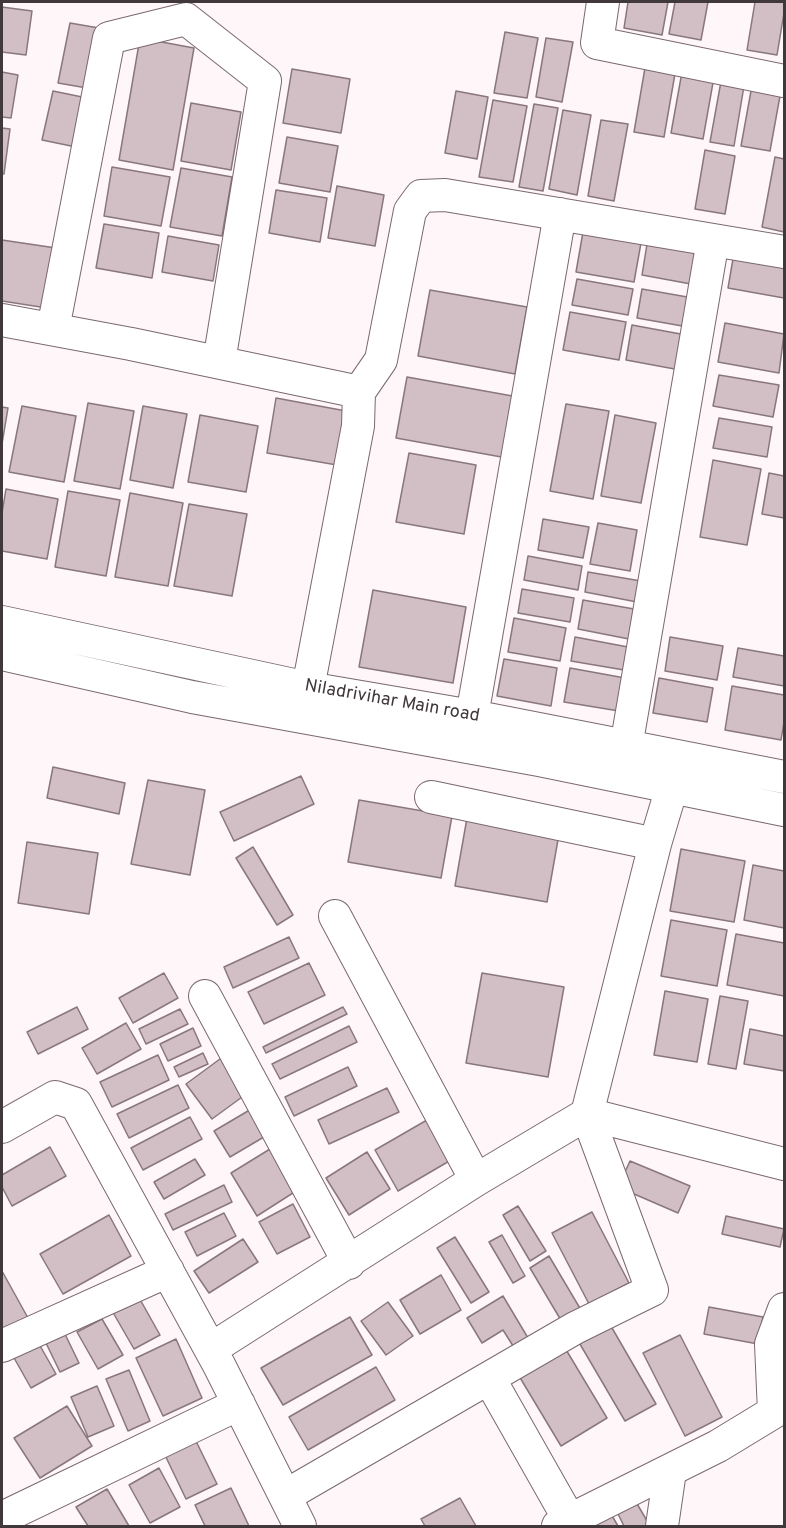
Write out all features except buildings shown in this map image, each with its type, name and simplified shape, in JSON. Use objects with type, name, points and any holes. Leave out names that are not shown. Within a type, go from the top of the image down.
[{"type":"street","points":[[603,2],[597,43],[784,81]]},
{"type":"street","points":[[53,330],[109,38],[186,19],[265,81],[219,362]]},
{"type":"street","points":[[308,688],[358,426],[358,392],[381,360],[410,211],[422,196],[446,195],[784,252]]},
{"type":"street","points":[[472,716],[560,214]]},
{"type":"street","points":[[627,747],[713,240]]},
{"type":"street","points":[[2,320],[219,362],[358,392]]},
{"type":"street","name":"Niladrivihar Main road","points":[[2,622],[308,688],[472,716],[784,777]]},
{"type":"street","points":[[2,654],[192,697],[539,760],[784,810]]},
{"type":"street","points":[[285,1496],[575,1328],[652,1290],[587,1114],[655,844],[672,787]]},
{"type":"street","points":[[430,798],[655,844]]},
{"type":"street","points":[[335,916],[476,1180]]},
{"type":"street","points":[[205,996],[349,1263]]},
{"type":"street","points":[[2,1127],[55,1097],[76,1104],[211,1349],[300,1527]]},
{"type":"street","points":[[211,1349],[476,1180],[587,1114],[784,1164]]},
{"type":"street","points":[[2,1346],[168,1271]]},
{"type":"street","points":[[489,1378],[564,1524],[718,1446],[774,1412],[771,1344],[784,1310]]},
{"type":"street","points":[[2,1518],[239,1404]]},
{"type":"street","points":[[662,1527],[670,1471]]}]
